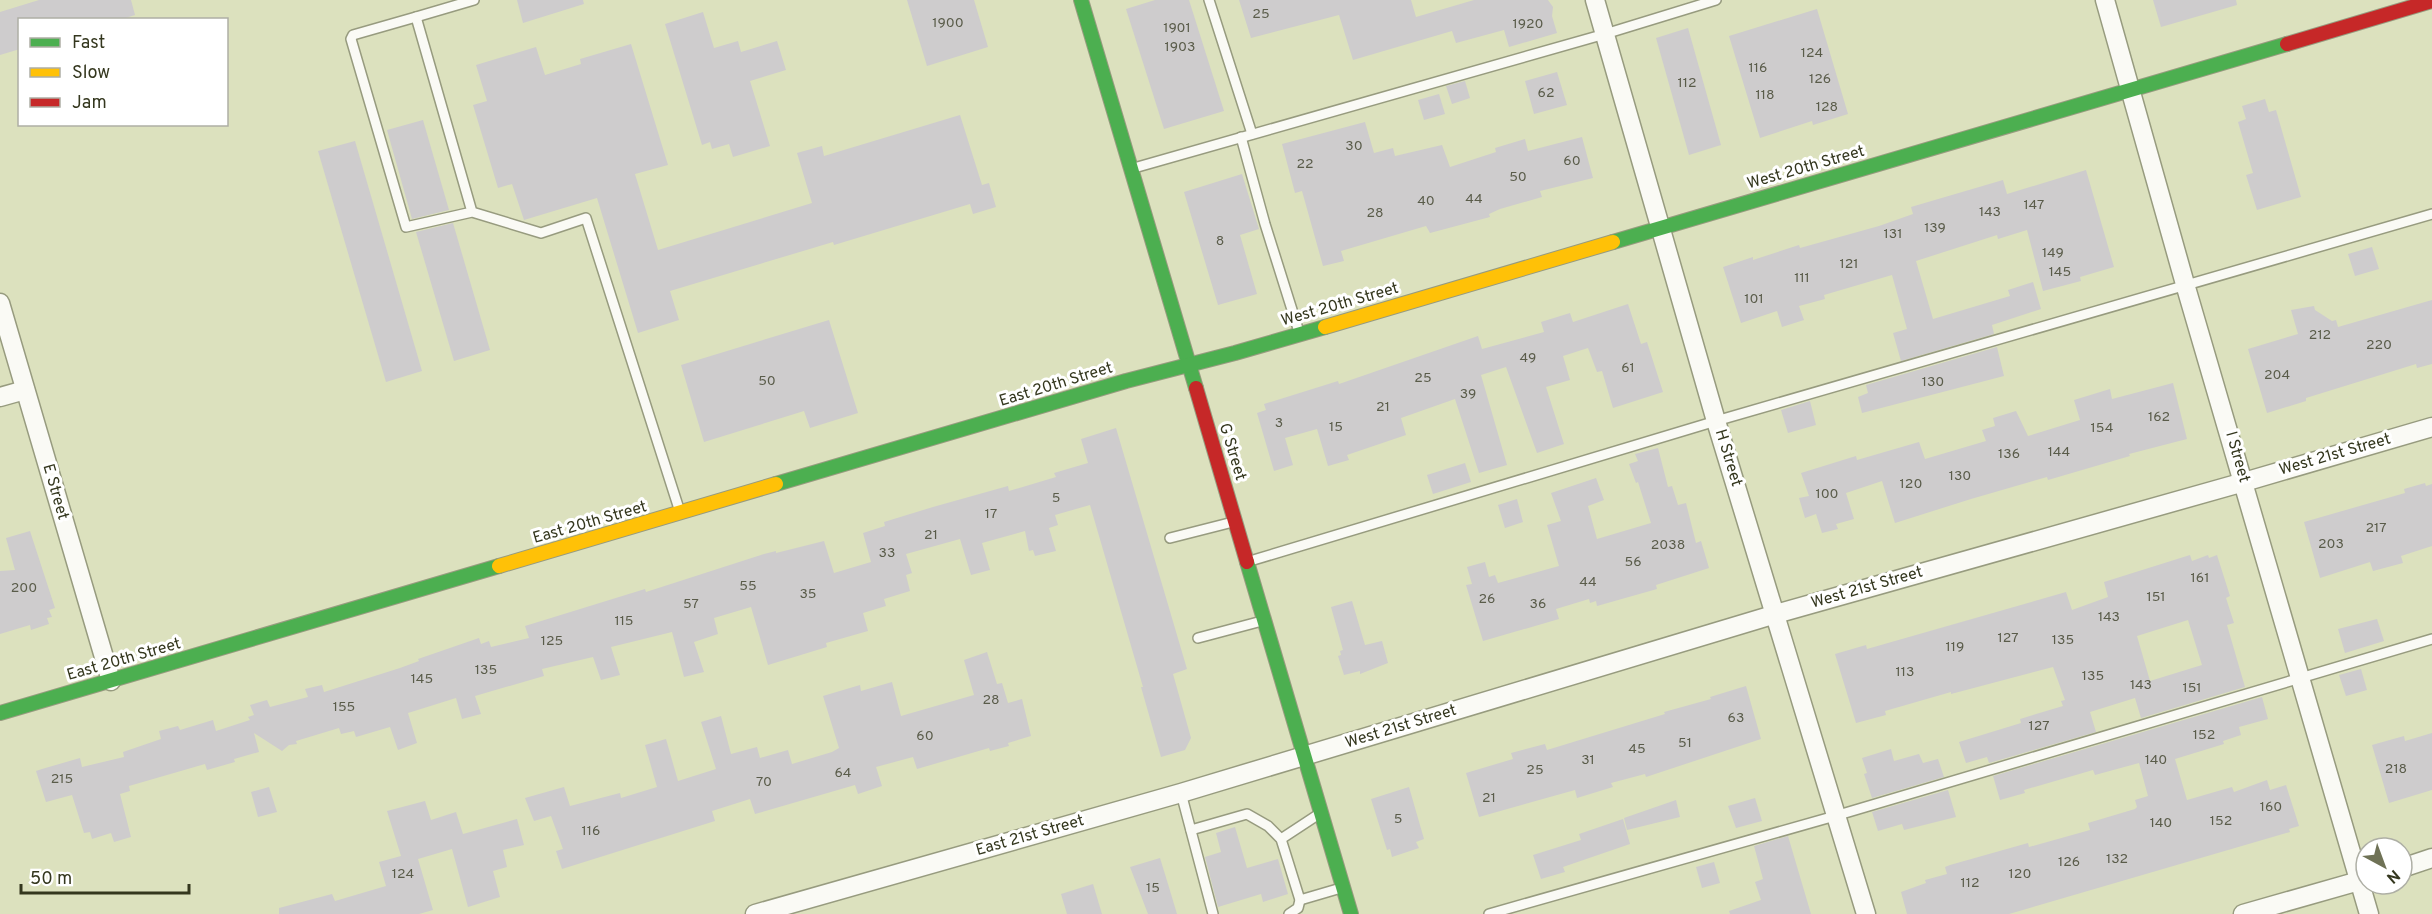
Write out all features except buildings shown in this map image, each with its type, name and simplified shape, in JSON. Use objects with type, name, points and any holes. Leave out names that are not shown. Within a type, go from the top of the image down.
[{"type":"street","name":"G Street","points":[[1081,0],[1351,914]]},
{"type":"street","name":"H Street","points":[[1595,0],[1716,421],[1866,914]]},
{"type":"street","name":"I Street","points":[[2105,0],[2185,284],[2354,851]]},
{"type":"street","name":"West 20th Street","points":[[1189,365],[2432,1]]},
{"type":"street","name":"E Street","points":[[0,303],[111,681]]},
{"type":"street","name":"East 20th Street","points":[[0,713],[1126,381],[1189,365]]},
{"type":"street","points":[[0,397],[26,390]]},
{"type":"street","name":"West 21st Street","points":[[1304,756],[1776,614],[2432,427]]},
{"type":"street","name":"East 21st Street","points":[[765,913],[1304,756]]},
{"type":"street","points":[[2414,864],[2432,858]]},
{"type":"street","points":[[2243,914],[2354,883]]},
{"type":"street","name":"I Street","points":[[2366,896],[2369,914]]},
{"type":"lane","points":[[474,0],[353,35],[351,39],[406,227],[472,212],[542,233],[586,218],[681,514]]},
{"type":"lane","points":[[1209,0],[1252,134]]},
{"type":"lane","points":[[1131,169],[1605,34],[1716,0]]},
{"type":"lane","points":[[416,17],[472,212]]},
{"type":"lane","points":[[1241,137],[1265,224],[1300,334]]},
{"type":"lane","points":[[1247,562],[1716,421],[2432,214]]},
{"type":"lane","points":[[1170,538],[1235,521]]},
{"type":"lane","points":[[1198,638],[1264,620]]},
{"type":"lane","points":[[1490,914],[1835,816],[2432,639]]},
{"type":"lane","points":[[1180,793],[1214,914]]},
{"type":"lane","points":[[1281,839],[1321,812]]},
{"type":"lane","points":[[1191,830],[1247,814],[1268,826],[1281,839],[1300,900],[1298,908],[1289,914]]},
{"type":"lane","points":[[1300,900],[1343,888]]},
{"type":"traffic: fast","points":[[1081,0],[1196,388]]},
{"type":"traffic: fast","points":[[1613,242],[2287,44]]},
{"type":"traffic: fast","points":[[776,484],[1126,381],[1325,327]]},
{"type":"traffic: fast","points":[[1247,562],[1351,914]]},
{"type":"traffic: fast","points":[[0,713],[499,566]]},
{"type":"traffic: slow","points":[[1325,327],[1613,242]]},
{"type":"traffic: slow","points":[[499,566],[776,484]]},
{"type":"traffic: jam","points":[[2287,44],[2432,1]]},
{"type":"traffic: jam","points":[[1196,388],[1247,562]]}]
